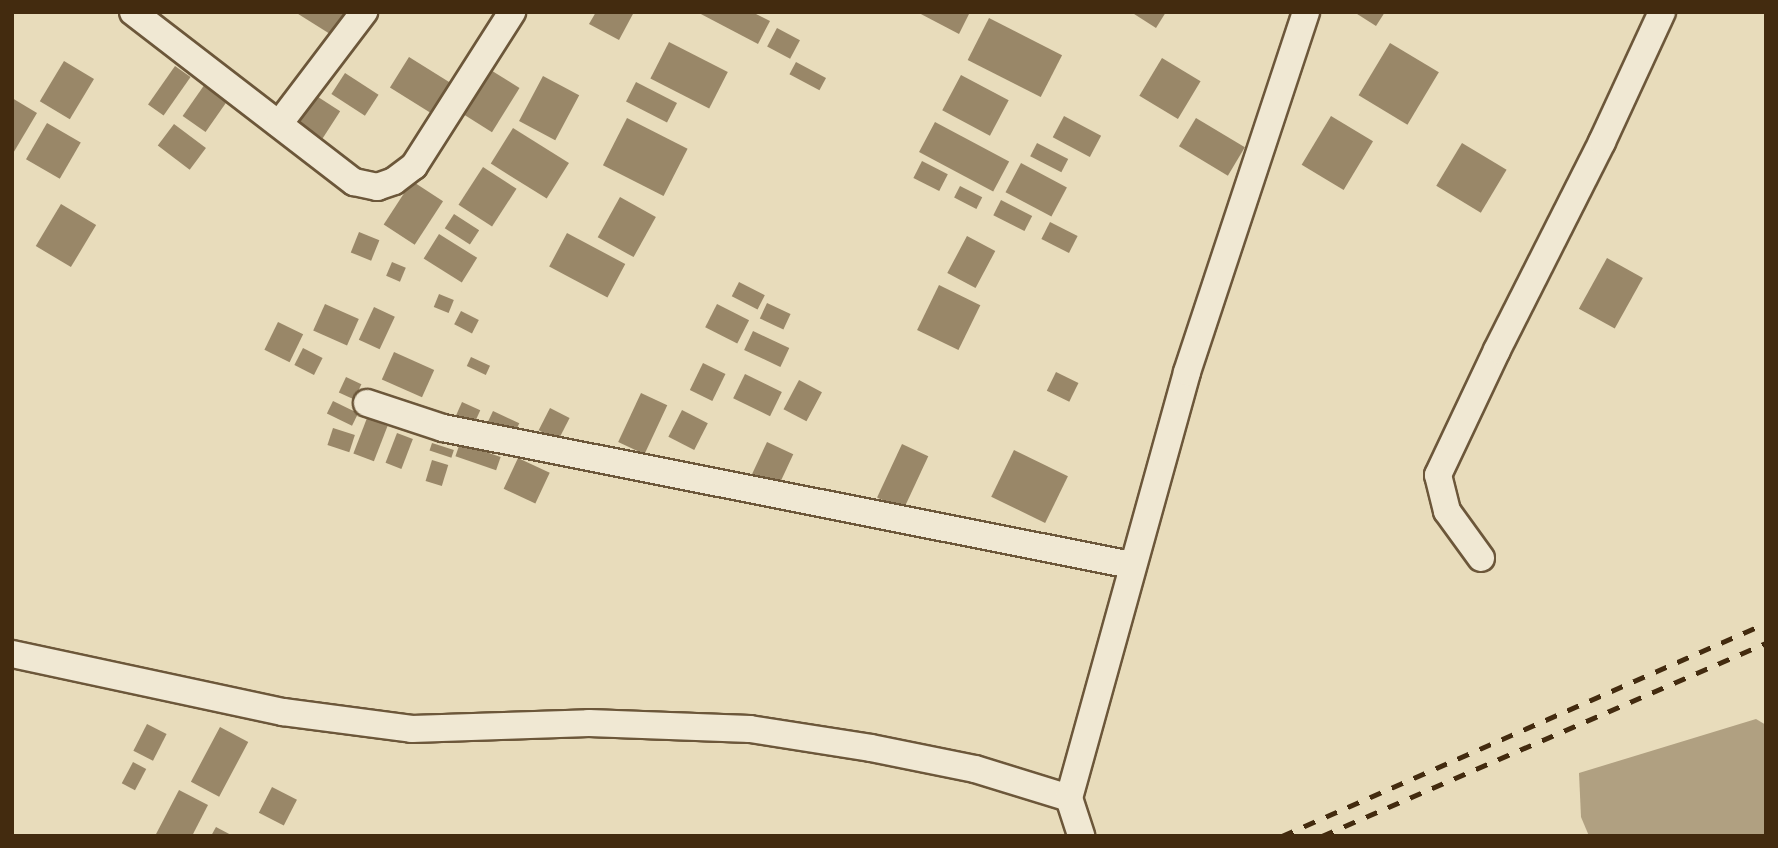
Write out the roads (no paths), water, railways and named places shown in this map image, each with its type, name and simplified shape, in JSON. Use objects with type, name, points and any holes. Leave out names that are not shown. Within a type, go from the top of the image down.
[{"type":"street","points":[[133,12],[354,182],[377,187],[394,181],[414,166],[512,12]]},
{"type":"street","points":[[279,124],[364,12]]},
{"type":"street","points":[[1081,836],[1069,798],[1131,565],[1187,372],[1306,12]]},
{"type":"street","points":[[1480,558],[1447,511],[1438,475],[1497,350],[1602,142],[1662,12]]},
{"type":"street","points":[[367,403],[443,428],[1131,565]]},
{"type":"street","points":[[12,654],[283,712],[412,729],[589,723],[750,729],[871,748],[975,769],[1069,798]]},
{"type":"railway","points":[[1282,836],[1766,623]]},
{"type":"railway","points":[[1322,836],[1766,643]]}]
